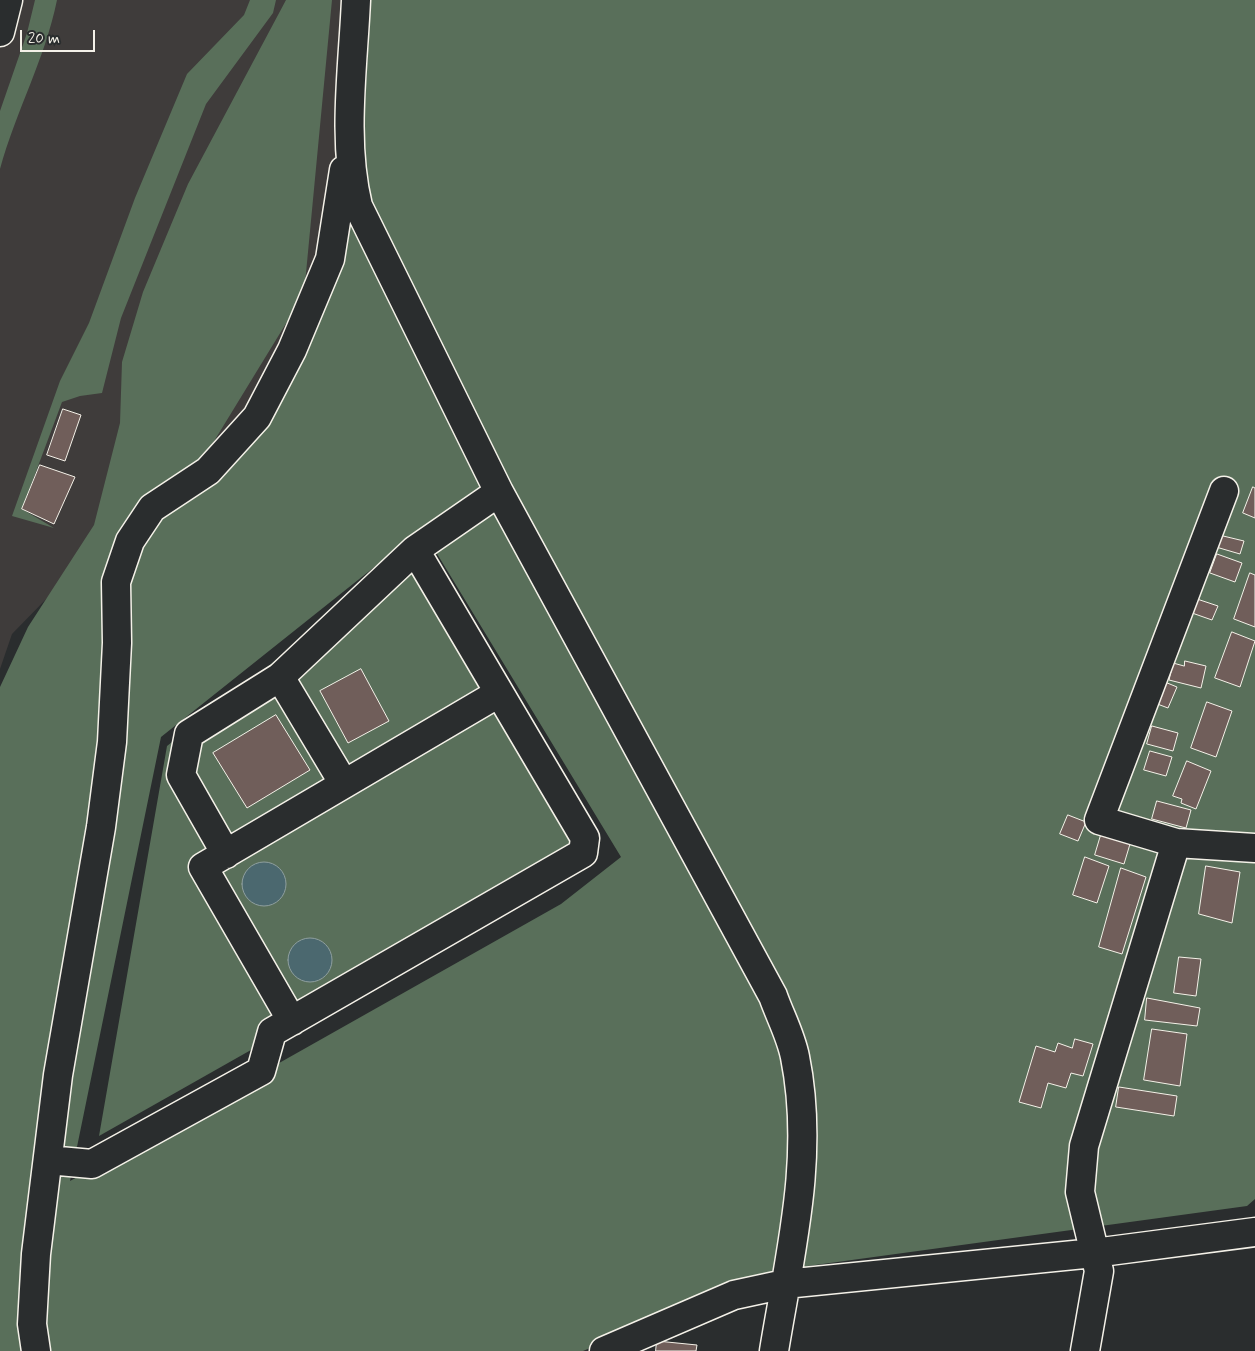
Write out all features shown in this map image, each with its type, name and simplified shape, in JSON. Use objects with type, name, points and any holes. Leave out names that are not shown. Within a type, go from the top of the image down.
[{"type":"street","points":[[0,32],[8,0]]},
{"type":"street","points":[[356,0],[350,124],[353,185],[358,206],[499,492],[762,974],[773,996],[794,1055],[802,1105],[803,1171],[774,1351]]},
{"type":"street","points":[[36,1351],[32,1314],[36,1254],[58,1075],[102,826],[112,742],[117,643],[116,582],[130,541],[152,508],[208,471],[257,417],[292,350],[330,259],[350,124]]},
{"type":"street","points":[[1224,491],[1099,820],[1176,843],[1255,848]]},
{"type":"street","points":[[226,854],[181,775],[189,734],[280,677],[415,550],[499,492]]},
{"type":"street","points":[[48,1160],[92,1164],[261,1071],[272,1032],[583,853],[585,838],[415,550]]},
{"type":"street","points":[[280,677],[344,784]]},
{"type":"street","points":[[292,1021],[203,867],[499,692]]},
{"type":"street","points":[[1086,1351],[1099,1271],[1080,1192],[1084,1146],[1176,843]]},
{"type":"street","points":[[604,1351],[734,1295],[785,1284],[1094,1253],[1255,1232]]},
{"type":"shaded area","points":[[8,0],[362,0],[343,176],[279,377],[213,466],[91,553],[12,634],[0,669],[0,32]]},
{"type":"green space","points":[[35,0],[57,0],[38,64],[0,169],[0,111],[27,33]]},
{"type":"green space","points":[[250,0],[276,0],[273,13],[206,104],[121,318],[102,393],[80,396],[62,402],[22,509],[54,528],[12,516],[60,381],[89,323],[135,198],[187,74],[244,15]]},
{"type":"green space","points":[[286,0],[332,0],[304,294],[197,469],[140,526],[269,424],[360,183],[371,0],[1255,0],[1255,1199],[1247,1206],[808,1266],[688,1306],[583,1351],[0,1351],[0,687],[28,627],[94,525],[120,423],[122,362],[143,292],[188,184]],"holes":[[[422,529],[621,857],[561,904],[70,1181],[161,737]]]},
{"type":"green space","points":[[418,548],[599,853],[99,1136],[167,746]]},
{"type":"water","points":[[268,862],[280,868],[285,875],[285,893],[280,900],[273,905],[260,906],[252,903],[245,896],[242,880],[245,872],[252,865]]},
{"type":"water","points":[[314,938],[326,944],[331,951],[331,969],[326,976],[319,981],[306,982],[298,979],[291,972],[288,956],[291,948],[298,941]]},
{"type":"building","points":[[63,409],[81,415],[65,461],[47,455]]},
{"type":"building","points":[[40,465],[75,477],[54,524],[22,509]]},
{"type":"building","points":[[1253,487],[1255,488],[1255,518],[1243,513]]},
{"type":"building","points":[[1219,535],[1244,541],[1240,554],[1216,547]]},
{"type":"building","points":[[1217,554],[1242,563],[1235,582],[1210,573]]},
{"type":"building","points":[[1250,573],[1255,575],[1255,627],[1234,619]]},
{"type":"building","points":[[1197,599],[1218,606],[1212,620],[1192,613]]},
{"type":"building","points":[[1232,632],[1255,641],[1240,687],[1215,678]]},
{"type":"building","points":[[1185,661],[1206,666],[1201,688],[1169,680],[1173,663],[1184,666]]},
{"type":"building","points":[[361,669],[389,721],[348,743],[320,691]]},
{"type":"building","points":[[1160,680],[1177,687],[1168,708],[1152,702]]},
{"type":"building","points":[[1207,702],[1232,711],[1216,757],[1191,748]]},
{"type":"building","points":[[276,715],[310,770],[247,808],[213,753]]},
{"type":"building","points":[[1152,726],[1178,733],[1173,751],[1147,744]]},
{"type":"building","points":[[1150,751],[1172,757],[1166,776],[1144,770]]},
{"type":"building","points":[[1187,761],[1211,771],[1196,809],[1181,803],[1182,799],[1173,796]]},
{"type":"building","points":[[1157,801],[1191,810],[1186,828],[1152,819]]},
{"type":"building","points":[[1068,815],[1086,822],[1078,841],[1060,834]]},
{"type":"building","points":[[1101,835],[1130,844],[1124,864],[1095,855]]},
{"type":"building","points":[[1085,857],[1109,866],[1097,903],[1073,895]]},
{"type":"building","points":[[1206,866],[1240,872],[1232,923],[1199,914]]},
{"type":"building","points":[[1121,868],[1146,877],[1122,954],[1099,947]]},
{"type":"building","points":[[1179,957],[1201,959],[1196,996],[1174,993]]},
{"type":"building","points":[[1147,998],[1200,1008],[1197,1026],[1145,1020]]},
{"type":"building","points":[[1152,1029],[1187,1034],[1180,1086],[1144,1080]]},
{"type":"building","points":[[1075,1039],[1093,1044],[1083,1076],[1071,1073],[1066,1088],[1048,1083],[1041,1108],[1019,1102],[1036,1046],[1055,1052],[1058,1043],[1072,1048]]},
{"type":"building","points":[[1119,1087],[1177,1096],[1174,1116],[1116,1107]]},
{"type":"building","points":[[657,1341],[697,1345],[696,1351],[656,1351]]}]
